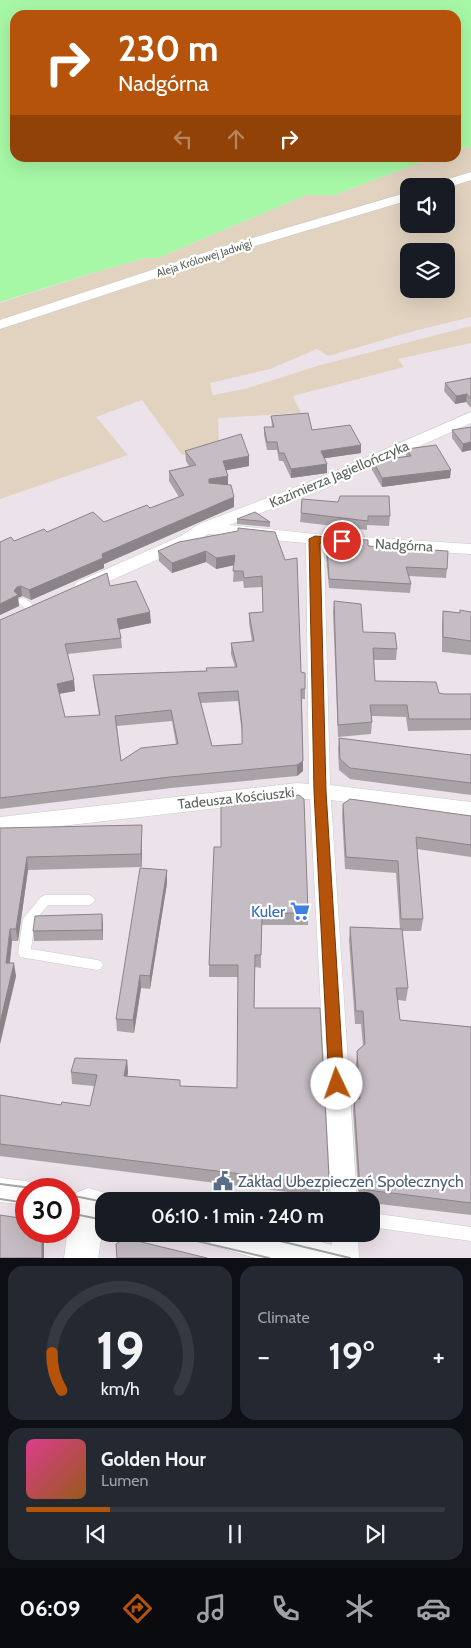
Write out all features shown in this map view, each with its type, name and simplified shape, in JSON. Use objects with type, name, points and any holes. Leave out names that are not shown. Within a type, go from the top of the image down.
[{"type":"street","points":[[455,181],[471,176]]},
{"type":"street","name":"Aleja Królowej Jadwigi","points":[[0,325],[248,243],[400,199]]},
{"type":"street","name":"Kazimierza Jagiellończyka","points":[[203,526],[318,485],[471,417]]},
{"type":"street","points":[[66,594],[187,540],[203,526]]},
{"type":"street","name":"Nadgórna","points":[[203,526],[315,539],[471,549]]},
{"type":"street","points":[[315,539],[320,791],[343,1192]]},
{"type":"street","points":[[14,618],[26,605],[48,602]]},
{"type":"street","name":"Tadeusza Kościuszki","points":[[0,825],[297,791],[320,791],[471,810]]},
{"type":"street","points":[[0,1190],[15,1192]]},
{"type":"street","points":[[81,1258],[87,1204]]},
{"type":"street","points":[[257,1242],[324,1258]]},
{"type":"street","points":[[345,1242],[345,1258]]},
{"type":"lane","points":[[89,900],[45,900],[29,919],[24,953],[97,965]]},
{"type":"lane","points":[[380,1221],[471,1234]]},
{"type":"shaded area","points":[[0,0],[471,0],[471,147],[461,148],[461,10],[10,10],[10,162],[422,162],[335,195],[306,195],[158,258],[145,258],[0,302]]},
{"type":"shaded area","points":[[471,147],[471,317],[328,356],[317,349],[270,369],[210,383],[213,395],[245,389],[317,366],[471,326],[471,343],[398,359],[404,367],[293,396],[301,413],[218,418],[219,444],[182,455],[142,400],[96,417],[128,455],[0,499],[0,303],[99,271],[145,258],[158,258],[306,195],[335,195],[422,162],[461,162],[461,148]]},
{"type":"building","points":[[471,378],[471,399],[467,394],[456,396],[445,383]]},
{"type":"building","points":[[308,413],[312,430],[350,425],[361,445],[321,451],[327,464],[291,469],[284,453],[279,453],[277,442],[267,442],[264,427],[274,427],[271,416]]},
{"type":"building","points":[[471,427],[471,442],[463,444],[452,430]]},
{"type":"building","points":[[241,434],[249,456],[223,461],[228,476],[209,479],[209,483],[231,485],[234,497],[102,554],[103,558],[29,590],[21,586],[17,587],[14,591],[18,595],[0,604],[0,542],[11,537],[14,541],[44,529],[47,532],[93,512],[104,522],[147,505],[150,508],[184,495],[169,471],[196,465],[185,451]]},
{"type":"building","points":[[436,445],[451,470],[382,478],[373,461],[411,456],[407,449]]},
{"type":"building","points":[[340,496],[389,496],[390,516],[368,516],[368,521],[301,513],[302,499],[338,502]]},
{"type":"building","points":[[255,512],[270,522],[237,519]]},
{"type":"building","points":[[238,528],[275,532],[285,560],[297,558],[301,672],[305,673],[305,689],[301,689],[303,761],[297,765],[170,777],[0,798],[0,620],[107,573],[110,586],[136,581],[150,612],[117,619],[121,638],[65,644],[74,680],[57,684],[65,717],[100,715],[93,675],[207,671],[206,668],[237,667],[231,643],[254,641],[249,613],[263,612],[262,576],[244,578],[243,571],[233,571],[235,555],[216,558],[206,551],[172,563],[158,551],[179,542],[238,531]],"holes":[[[238,691],[242,744],[212,746],[198,693]],[[171,710],[178,744],[141,748],[121,761],[115,716]]]},
{"type":"building","points":[[341,539],[368,540],[368,546],[448,551],[447,569],[406,567],[411,584],[329,579],[327,547]]},
{"type":"building","points":[[334,601],[361,604],[363,632],[395,633],[397,649],[373,648],[375,681],[436,682],[439,693],[471,694],[471,719],[409,719],[407,705],[370,705],[372,722],[338,725]]},
{"type":"building","points":[[460,610],[471,612],[471,641],[443,637],[443,611],[460,613]]},
{"type":"building","points":[[339,738],[471,755],[471,783],[350,768],[340,759]]},
{"type":"building","points":[[299,795],[304,799],[308,913],[262,913],[261,955],[255,955],[254,1008],[320,1008],[329,1177],[321,1184],[0,1144],[0,1095],[61,1105],[62,1102],[90,1106],[97,1075],[71,1072],[75,1058],[127,1060],[124,1076],[180,1080],[180,1086],[237,1088],[238,965],[209,965],[214,847],[221,847],[221,803]]},
{"type":"building","points":[[350,799],[471,816],[471,845],[416,837],[423,919],[401,919],[398,861],[346,857],[343,804]]},
{"type":"building","points":[[142,825],[141,854],[27,857],[16,929],[10,929],[6,963],[14,963],[0,1023],[0,828]]},
{"type":"building","points":[[140,868],[167,870],[150,976],[140,975],[133,1020],[116,1019]]},
{"type":"building","points":[[102,914],[102,930],[33,931],[35,916]]},
{"type":"building","points":[[350,927],[402,929],[408,988],[396,988],[400,1020],[471,1027],[471,1203],[360,1189],[354,1098],[360,1099],[357,1051],[365,1044],[363,1011],[356,1011]]},
{"type":"building","points":[[0,1215],[15,1217],[15,1243],[42,1243],[42,1258],[0,1258]]},
{"type":"building","points":[[119,1242],[141,1242],[207,1258],[117,1258],[116,1244]]},
{"type":"tram line","points":[[0,1184],[15,1186]]},
{"type":"tram line","points":[[80,1197],[95,1200]]},
{"type":"tram line","points":[[0,1199],[15,1201]]},
{"type":"tram line","points":[[80,1215],[95,1218]]},
{"type":"tram line","points":[[201,1242],[269,1258]]},
{"type":"tram line","points":[[284,1242],[350,1258]]},
{"type":"place","name":"Kuler","points":[[300,911]]},
{"type":"place","name":"Zakład Ubezpieczeń Społecznych","points":[[223,1181]]},
{"type":"route","points":[[337,1084],[320,791],[315,539],[342,541]]}]
